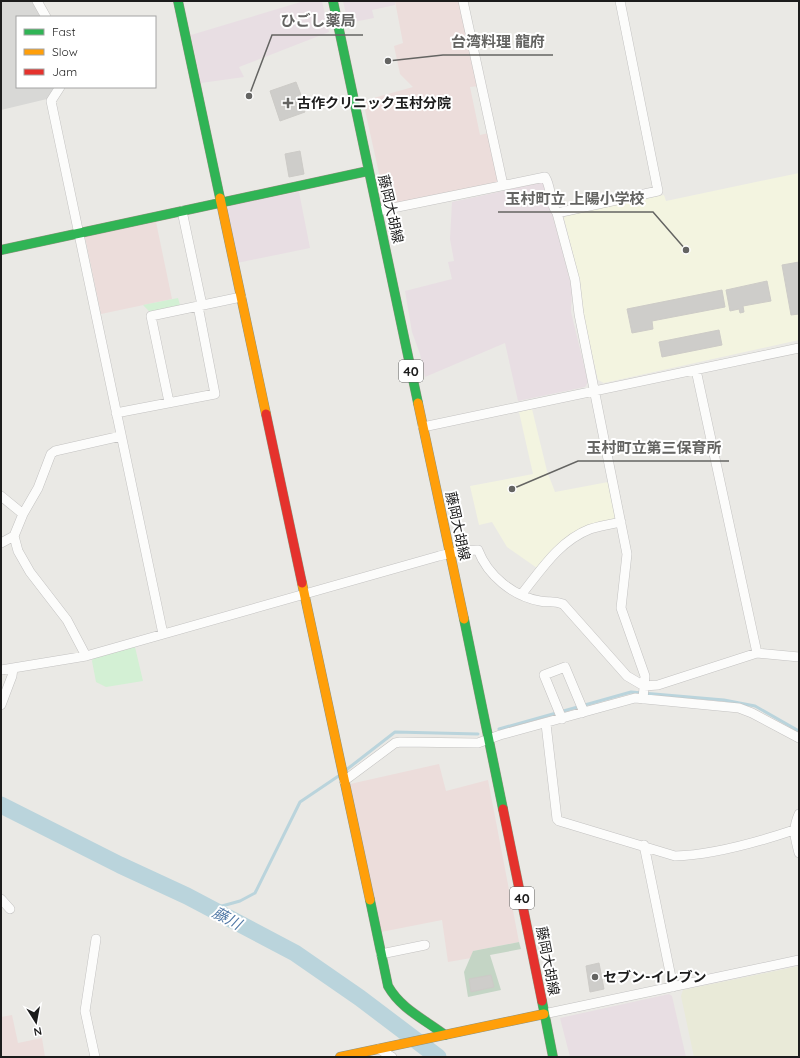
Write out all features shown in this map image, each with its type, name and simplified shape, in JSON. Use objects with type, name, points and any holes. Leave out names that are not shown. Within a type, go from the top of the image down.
[{"type":"street","points":[[38,1],[46,16]]},
{"type":"street","points":[[178,1],[388,986],[392,993],[410,1012],[442,1036]]},
{"type":"street","name":"藤岡大胡線","points":[[333,1],[489,740],[553,1057]]},
{"type":"street","points":[[463,1],[503,185]]},
{"type":"street","points":[[558,213],[658,191],[620,1]]},
{"type":"street","points":[[59,88],[51,101],[163,634]]},
{"type":"street","points":[[1,250],[368,171]]},
{"type":"street","points":[[378,211],[545,177],[548,181],[553,208],[558,213],[575,280],[579,314],[627,554],[621,608],[645,676],[643,693]]},
{"type":"street","points":[[116,413],[215,394],[182,211]]},
{"type":"street","points":[[169,402],[151,316],[240,297]]},
{"type":"street","points":[[423,427],[799,348]]},
{"type":"street","points":[[696,370],[757,653]]},
{"type":"street","points":[[86,656],[67,620],[30,572],[18,551],[14,536],[23,514],[38,488],[51,454],[55,451],[121,436]]},
{"type":"street","points":[[1,496],[23,514]]},
{"type":"street","points":[[521,595],[552,556],[577,535],[591,529],[621,522]]},
{"type":"street","points":[[1,543],[14,536]]},
{"type":"street","points":[[1,670],[86,656],[450,554],[478,550],[494,576],[521,595],[542,601],[555,600],[563,604],[643,693],[739,708],[752,713],[799,738]]},
{"type":"street","points":[[342,775],[395,743],[478,743],[500,735],[546,724],[560,714],[582,708],[628,700],[658,685],[757,653],[799,657]]},
{"type":"street","points":[[560,714],[544,676],[565,667],[582,708]]},
{"type":"street","points":[[1,705],[12,676],[13,668]]},
{"type":"street","points":[[546,724],[559,822],[644,845],[675,856],[691,855],[768,838],[794,830]]},
{"type":"street","points":[[799,814],[794,823],[799,853]]},
{"type":"street","points":[[644,845],[673,987]]},
{"type":"street","points":[[1,899],[10,909],[1,911]]},
{"type":"street","points":[[95,1057],[85,1011],[96,939]]},
{"type":"street","points":[[381,954],[425,945]]},
{"type":"street","points":[[340,1057],[799,960]]},
{"type":"street","points":[[383,1048],[392,1057]]},
{"type":"shaded area","points":[[1,1],[34,1],[42,16],[16,16],[16,88],[55,88],[47,99],[1,110]]},
{"type":"shaded area","points":[[304,1],[322,1],[329,32],[239,67],[244,77],[201,83],[191,35]]},
{"type":"shaded area","points":[[343,1],[395,1],[395,5],[372,10],[374,18],[348,23]]},
{"type":"shaded area","points":[[395,1],[460,1],[479,86],[470,87],[480,135],[489,133],[499,182],[386,205],[363,101],[413,87],[400,74],[394,46],[403,43]]},
{"type":"shaded area","points":[[799,173],[799,340],[604,383],[598,380],[583,314],[580,282],[564,218],[566,214],[664,195],[666,201]]},
{"type":"shaded area","points":[[544,182],[572,288],[571,312],[588,382],[585,387],[518,401],[505,343],[425,377],[420,354],[412,332],[405,291],[452,279],[448,262],[454,261],[450,239],[452,202]]},
{"type":"shaded area","points":[[299,192],[310,248],[237,263],[225,214],[230,205]]},
{"type":"shaded area","points":[[156,222],[172,299],[101,314],[85,237]]},
{"type":"shaded area","points":[[532,409],[547,471],[555,492],[608,482],[615,517],[613,520],[588,527],[537,568],[507,547],[492,522],[479,525],[470,486],[533,474],[519,412]]},
{"type":"shaded area","points":[[439,764],[446,791],[488,780],[519,942],[473,951],[471,958],[448,962],[442,920],[381,932],[350,784]]},
{"type":"shaded area","points":[[519,942],[521,949],[490,955],[501,990],[468,997],[464,972],[473,951]]},
{"type":"shaded area","points":[[799,966],[799,1057],[694,1057],[681,996],[683,990]]},
{"type":"shaded area","points":[[669,994],[672,996],[686,1057],[570,1057],[560,1018]]},
{"type":"shaded area","points":[[12,1015],[18,1043],[42,1038],[45,1057],[1,1057],[1,1017]]},
{"type":"green space","points":[[178,298],[180,305],[150,312],[143,305]]},
{"type":"green space","points":[[135,647],[143,681],[106,687],[96,682],[92,661],[93,658]]},
{"type":"building","name":"古作クリニック玉村分院","points":[[296,82],[301,95],[298,95],[305,112],[280,121],[270,91]]},
{"type":"building","points":[[300,151],[304,174],[289,177],[285,154]]},
{"type":"building","points":[[799,262],[799,314],[791,315],[782,265]]},
{"type":"building","points":[[767,281],[771,301],[743,306],[744,312],[740,313],[739,309],[730,311],[726,290]]},
{"type":"building","points":[[722,290],[725,307],[652,321],[653,329],[632,333],[627,309]]},
{"type":"building","points":[[719,330],[722,345],[662,357],[659,342]]},
{"type":"building","name":"セブン-イレブン","points":[[599,963],[604,989],[590,992],[586,966]]},
{"type":"building","points":[[491,975],[494,987],[471,992],[469,979]]},
{"type":"waterway","points":[[499,729],[631,692],[724,700],[755,706],[799,731]]},
{"type":"waterway","points":[[346,770],[395,732],[478,734]]},
{"type":"waterway","points":[[205,906],[222,906],[240,901],[255,893],[300,802],[340,775]]},
{"type":"waterway","name":"藤川","points":[[1,805],[120,865],[187,896],[295,953],[360,998],[438,1057]]},
{"type":"traffic: fast","points":[[178,1],[220,198]]},
{"type":"traffic: fast","points":[[333,1],[418,403]]},
{"type":"traffic: fast","points":[[1,250],[368,171]]},
{"type":"traffic: fast","points":[[464,619],[503,809]]},
{"type":"traffic: fast","points":[[370,900],[388,986],[399,1001],[445,1035]]},
{"type":"traffic: fast","points":[[542,1001],[553,1057]]},
{"type":"traffic: slow","points":[[220,198],[266,414]]},
{"type":"traffic: slow","points":[[418,403],[464,619]]},
{"type":"traffic: slow","points":[[302,583],[370,900]]},
{"type":"traffic: slow","points":[[340,1057],[544,1014]]},
{"type":"traffic: jam","points":[[266,414],[302,583]]},
{"type":"traffic: jam","points":[[503,809],[542,1001]]},
{"type":"place","name":"台湾料理 龍府","points":[[388,61]]},
{"type":"place","name":"ひごし薬局","points":[[249,96]]},
{"type":"place","name":"古作クリニック玉村分院","points":[[288,103]]},
{"type":"place","name":"玉村町立 上陽小学校","points":[[686,250]]},
{"type":"place","name":"玉村町立第三保育所","points":[[512,489]]},
{"type":"place","name":"セブン-イレブン","points":[[595,977]]}]
